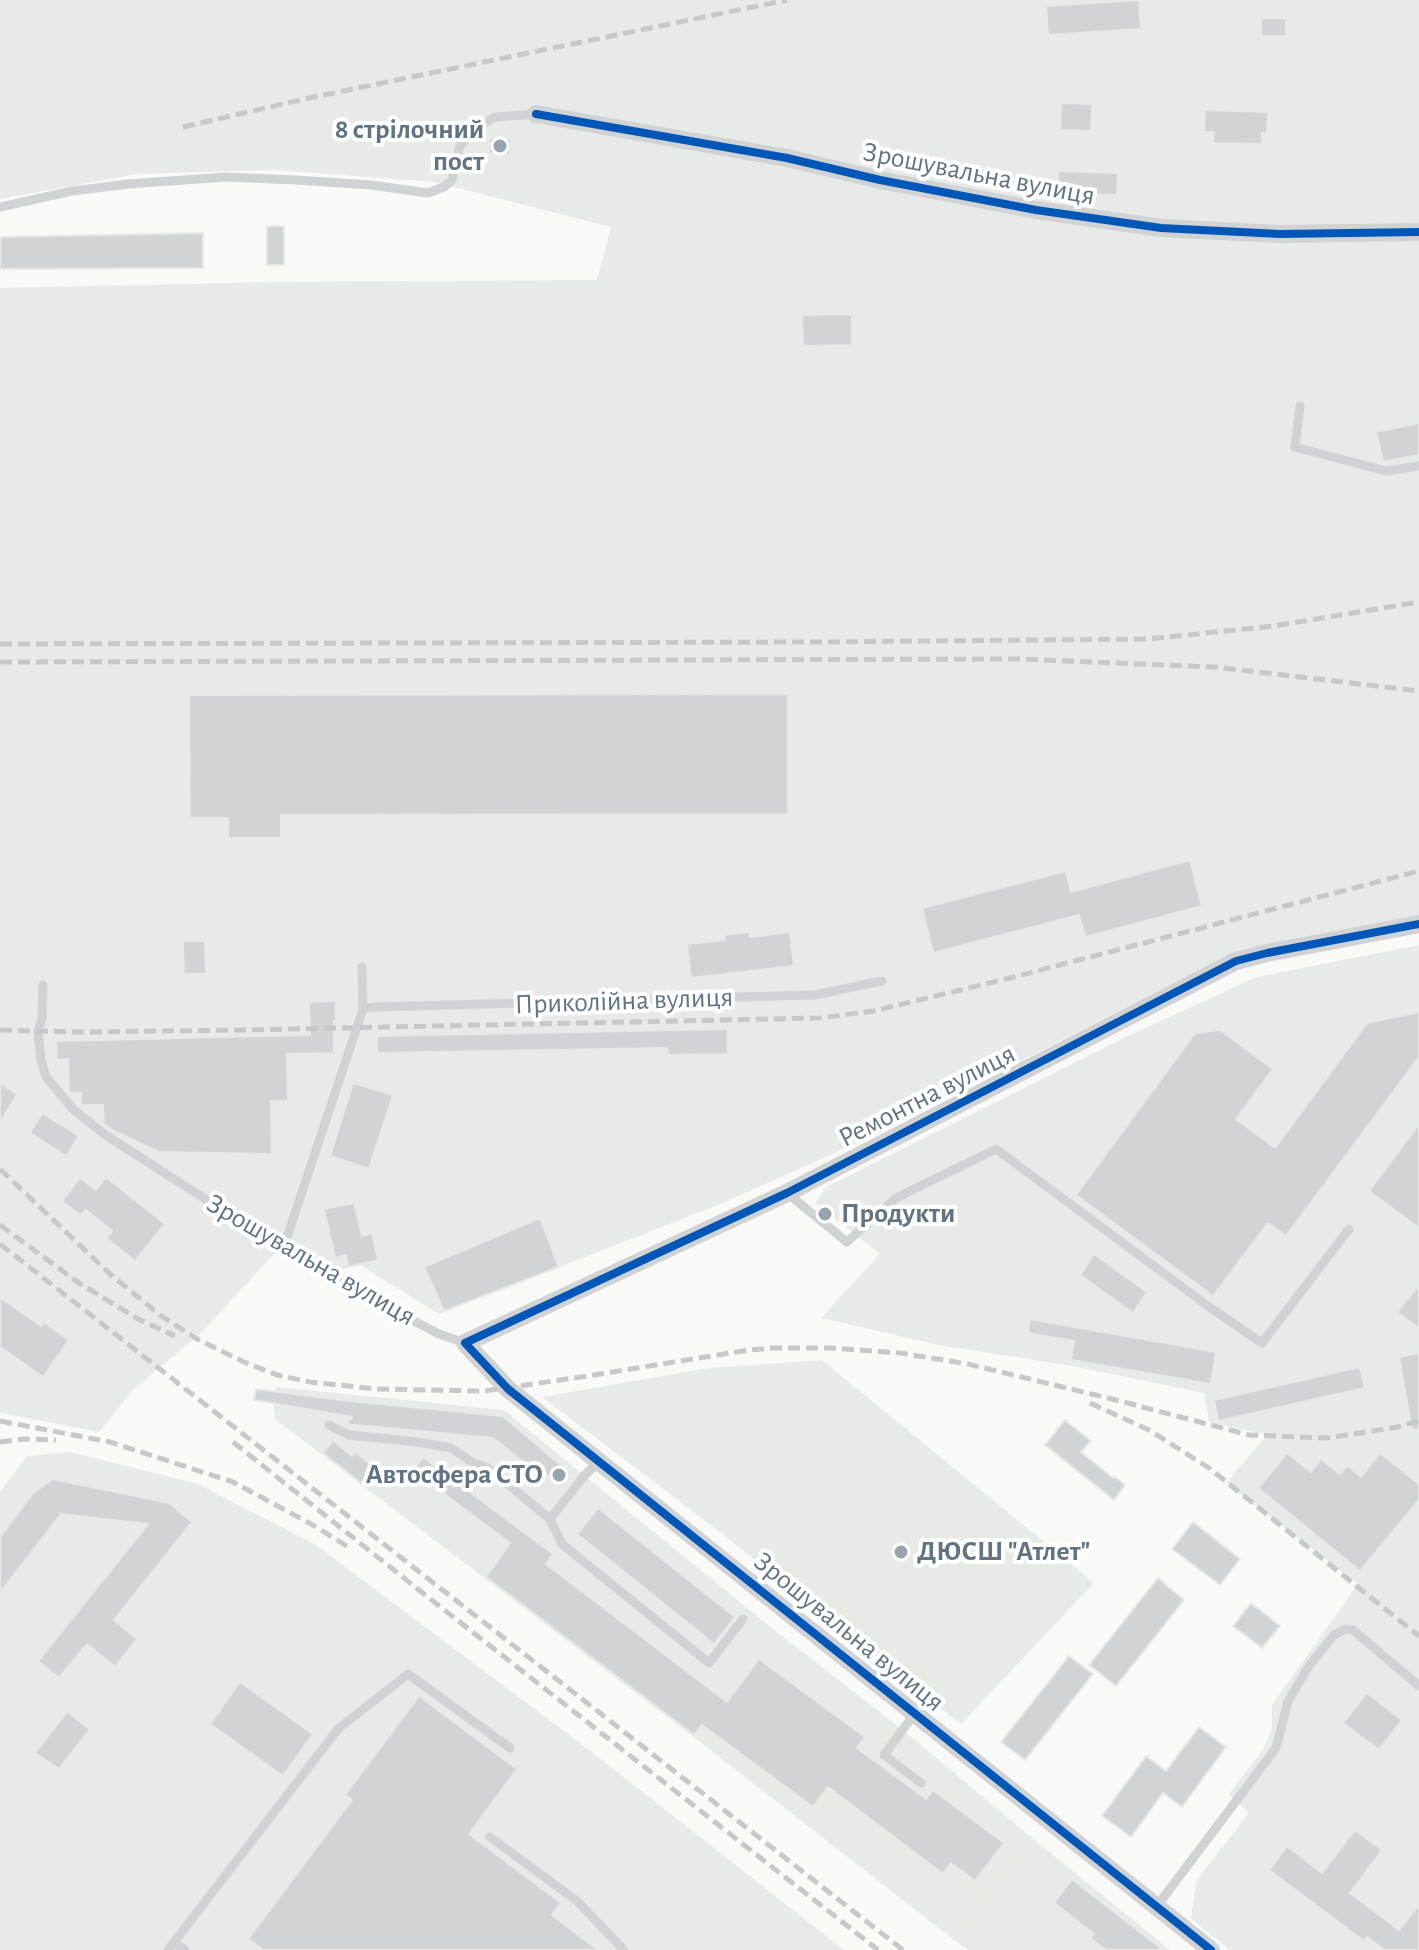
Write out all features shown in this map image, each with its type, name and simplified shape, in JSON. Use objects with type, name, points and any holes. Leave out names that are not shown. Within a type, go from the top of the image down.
[{"type":"street","name":"Зрошувальна вулиця","points":[[536,114],[787,158],[880,180],[1036,210],[1161,228],[1280,234],[1419,232]]},
{"type":"street","name":"Ремонтна вулиця","points":[[465,1343],[787,1193],[1236,961],[1419,924]]},
{"type":"street","name":"Зрошувальна вулиця","points":[[465,1343],[508,1389],[1211,1950]]},
{"type":"lane","points":[[0,207],[72,191],[226,177],[371,185],[428,193],[452,180],[459,148],[472,131],[495,117],[536,114]]},
{"type":"lane","points":[[1300,406],[1295,447],[1386,471],[1419,466]]},
{"type":"lane","points":[[283,1249],[363,1009],[362,967]]},
{"type":"lane","name":"Приколійна вулиця","points":[[363,1009],[814,995],[882,981]]},
{"type":"lane","name":"Зрошувальна вулиця","points":[[43,985],[42,1019],[38,1031],[41,1060],[46,1077],[74,1110],[104,1134],[331,1278],[439,1334],[465,1343]]},
{"type":"lane","points":[[787,1193],[847,1242],[896,1198],[996,1149],[1262,1343],[1349,1229]]},
{"type":"lane","points":[[329,1425],[349,1435],[451,1448],[473,1463],[488,1468],[550,1519],[562,1544],[709,1663],[743,1619]]},
{"type":"lane","points":[[550,1519],[599,1461]]},
{"type":"lane","points":[[1157,1906],[1276,1748],[1288,1701],[1309,1666],[1334,1635],[1345,1629],[1353,1630],[1419,1686]]},
{"type":"lane","points":[[185,1950],[171,1946],[338,1729],[408,1674],[510,1748]]},
{"type":"lane","points":[[915,1713],[884,1755],[921,1783]]},
{"type":"lane","points":[[490,1837],[577,1901],[624,1950]]},
{"type":"shaded area","points":[[0,0],[1419,0],[1419,918],[1158,991],[879,1133],[723,1203],[439,1314],[357,1263],[340,1271],[323,1259],[274,1254],[201,1333],[133,1390],[99,1432],[0,1415],[0,288],[597,280],[611,227],[434,182],[274,170],[138,174],[0,199]]},
{"type":"shaded area","points":[[1419,945],[1419,1950],[1230,1950],[1191,1919],[1196,1881],[1249,1813],[1229,1794],[1264,1748],[1272,1729],[1272,1705],[1358,1584],[1226,1483],[1267,1435],[1209,1422],[1204,1393],[1072,1366],[939,1345],[821,1318],[880,1254],[815,1203],[826,1187],[1126,1037],[1257,977]]},
{"type":"shaded area","name":"ДЮСШ \"Атлет\"","points":[[822,1360],[1094,1583],[961,1724],[707,1522],[542,1397],[709,1368]]},
{"type":"shaded area","points":[[277,1387],[504,1410],[773,1629],[695,1738],[275,1419],[272,1393]]},
{"type":"shaded area","points":[[70,1452],[198,1484],[316,1545],[593,1753],[844,1950],[0,1950],[0,1492],[27,1456]]},
{"type":"shaded area","points":[[773,1629],[904,1731],[1032,1838],[954,1940],[695,1738]]},
{"type":"shaded area","points":[[1032,1838],[1170,1950],[968,1950],[954,1940]]},
{"type":"building","points":[[1139,0],[1141,29],[1048,35],[1046,6]]},
{"type":"building","points":[[1261,18],[1286,18],[1286,36],[1261,36]]},
{"type":"building","points":[[1061,103],[1092,104],[1091,131],[1060,130]]},
{"type":"building","points":[[1205,110],[1268,112],[1267,134],[1262,133],[1262,144],[1213,143],[1214,132],[1204,132]]},
{"type":"building","name":"8 стрілочний пост","points":[[490,138],[511,139],[510,155],[489,153]]},
{"type":"building","points":[[1058,171],[1118,173],[1117,195],[1057,193]]},
{"type":"building","points":[[267,226],[284,226],[284,265],[267,265]]},
{"type":"building","points":[[203,233],[203,268],[0,269],[0,237]]},
{"type":"building","points":[[852,314],[852,345],[803,346],[802,315]]},
{"type":"building","points":[[1419,423],[1419,455],[1383,462],[1376,432]]},
{"type":"building","points":[[788,694],[788,814],[281,815],[281,838],[228,838],[228,818],[190,818],[189,695]]},
{"type":"building","points":[[1190,860],[1202,906],[1085,937],[1079,915],[933,953],[922,908],[1066,871],[1071,892]]},
{"type":"building","points":[[749,932],[750,937],[790,932],[794,966],[691,978],[687,944],[725,940],[724,935]]},
{"type":"building","points":[[183,941],[205,941],[206,974],[184,974]]},
{"type":"building","points":[[336,1001],[334,1053],[287,1054],[288,1101],[271,1101],[272,1154],[159,1152],[104,1124],[103,1105],[81,1105],[81,1093],[69,1092],[68,1059],[57,1060],[56,1041],[310,1035],[309,1002]]},
{"type":"building","points":[[1419,1012],[1419,1057],[1286,1236],[1268,1223],[1213,1296],[1076,1195],[1195,1033],[1220,1030],[1273,1069],[1236,1119],[1275,1148],[1367,1023]]},
{"type":"building","points":[[728,1029],[728,1054],[668,1055],[667,1048],[377,1053],[377,1036]]},
{"type":"building","points":[[0,1083],[17,1094],[0,1123]]},
{"type":"building","points":[[353,1083],[393,1095],[369,1169],[330,1156]]},
{"type":"building","points":[[42,1113],[79,1136],[66,1156],[30,1133]]},
{"type":"building","points":[[1419,1124],[1419,1228],[1369,1191]]},
{"type":"building","points":[[106,1177],[165,1224],[135,1261],[106,1238],[112,1231],[86,1210],[81,1216],[62,1201],[80,1178],[96,1190]]},
{"type":"building","points":[[354,1203],[362,1236],[372,1233],[378,1260],[348,1267],[346,1255],[335,1258],[324,1209]]},
{"type":"building","points":[[540,1218],[559,1267],[444,1311],[424,1267]]},
{"type":"building","points":[[1094,1254],[1147,1292],[1133,1313],[1080,1275]]},
{"type":"building","points":[[1419,1285],[1419,1329],[1397,1312]]},
{"type":"building","points":[[0,1297],[41,1326],[44,1322],[69,1340],[43,1377],[0,1347]]},
{"type":"building","points":[[1030,1319],[1216,1352],[1211,1384],[1071,1360],[1074,1341],[1028,1333]]},
{"type":"building","points":[[1419,1353],[1419,1430],[1412,1430],[1399,1357]]},
{"type":"building","points":[[1360,1367],[1365,1388],[1218,1421],[1214,1400]]},
{"type":"building","points":[[256,1389],[503,1416],[570,1473],[560,1486],[538,1467],[535,1471],[493,1438],[346,1424],[352,1417],[254,1400]]},
{"type":"building","points":[[1065,1420],[1091,1441],[1081,1452],[1125,1485],[1114,1500],[1045,1445]]},
{"type":"building","points":[[333,1440],[352,1456],[356,1452],[375,1468],[362,1484],[323,1453]]},
{"type":"building","points":[[1287,1453],[1311,1472],[1321,1459],[1340,1474],[1347,1465],[1361,1477],[1380,1453],[1419,1484],[1419,1500],[1360,1571],[1258,1488]]},
{"type":"building","points":[[423,1457],[553,1554],[546,1564],[727,1702],[759,1659],[865,1737],[857,1748],[926,1799],[933,1790],[1004,1843],[975,1881],[951,1863],[943,1874],[828,1787],[813,1807],[702,1725],[694,1735],[486,1577],[510,1543],[412,1470]]},
{"type":"building","points":[[53,1479],[169,1503],[192,1522],[114,1620],[137,1639],[115,1667],[87,1644],[59,1678],[38,1661],[148,1524],[61,1514],[0,1593],[0,1537],[33,1493]]},
{"type":"building","points":[[598,1508],[735,1617],[714,1644],[577,1534]]},
{"type":"building","points":[[1193,1522],[1240,1559],[1220,1585],[1172,1549]]},
{"type":"building","points":[[1158,1578],[1184,1600],[1116,1686],[1089,1665]]},
{"type":"building","points":[[1251,1603],[1280,1626],[1262,1648],[1233,1626]]},
{"type":"building","points":[[1069,1656],[1093,1674],[1025,1760],[1001,1742]]},
{"type":"building","points":[[240,1682],[313,1734],[283,1776],[210,1724]]},
{"type":"building","points":[[1367,1693],[1402,1720],[1379,1750],[1343,1723]]},
{"type":"building","points":[[419,1696],[517,1769],[469,1834],[561,1903],[552,1915],[598,1950],[263,1950],[248,1939],[352,1800],[345,1795]]},
{"type":"building","points":[[67,1712],[90,1729],[59,1769],[35,1753]]},
{"type":"building","points":[[1199,1727],[1226,1747],[1182,1807],[1163,1793],[1131,1837],[1102,1816],[1146,1756],[1166,1771]]},
{"type":"building","points":[[1355,1830],[1382,1850],[1350,1893],[1399,1930],[1419,1905],[1419,1950],[1384,1950],[1367,1937],[1364,1941],[1269,1870],[1287,1846],[1322,1873]]},
{"type":"building","points":[[1072,1879],[1163,1950],[1106,1950],[1090,1938],[1094,1934],[1054,1903]]},
{"type":"railway","points":[[183,127],[309,98],[787,0]]},
{"type":"railway","points":[[0,644],[1148,639],[1274,626],[1419,602]]},
{"type":"railway","points":[[0,662],[1018,659],[1215,667],[1419,691]]},
{"type":"railway","points":[[0,1030],[246,1030],[819,1018],[874,1011],[1010,978],[1419,871]]},
{"type":"railway","points":[[0,1169],[110,1274],[160,1315],[197,1339],[244,1362],[277,1375],[310,1382],[377,1389],[484,1391],[749,1350],[831,1348],[900,1353],[968,1364],[1249,1435],[1327,1438],[1419,1421]]},
{"type":"railway","points":[[0,1225],[79,1283],[138,1319],[175,1336]]},
{"type":"railway","points":[[0,1244],[903,1950]]},
{"type":"railway","points":[[1090,1403],[1149,1430],[1209,1468],[1419,1636]]},
{"type":"railway","points":[[0,1421],[110,1442],[233,1482],[350,1548]]},
{"type":"railway","points":[[0,1442],[56,1440]]},
{"type":"railway","points":[[233,1442],[878,1950]]},
{"type":"cycle path","points":[[536,114],[787,158],[880,180],[1036,210],[1161,228],[1280,234],[1419,232]]},
{"type":"cycle path","points":[[1211,1950],[508,1389],[465,1343],[787,1193],[1236,961],[1419,924]]},
{"type":"place","name":"8 стрілочний пост","points":[[500,146]]},
{"type":"place","name":"Продукти","points":[[825,1214]]},
{"type":"place","name":"Автосфера СТО","points":[[559,1475]]},
{"type":"place","name":"ДЮСШ \"Атлет\"","points":[[901,1552]]}]
